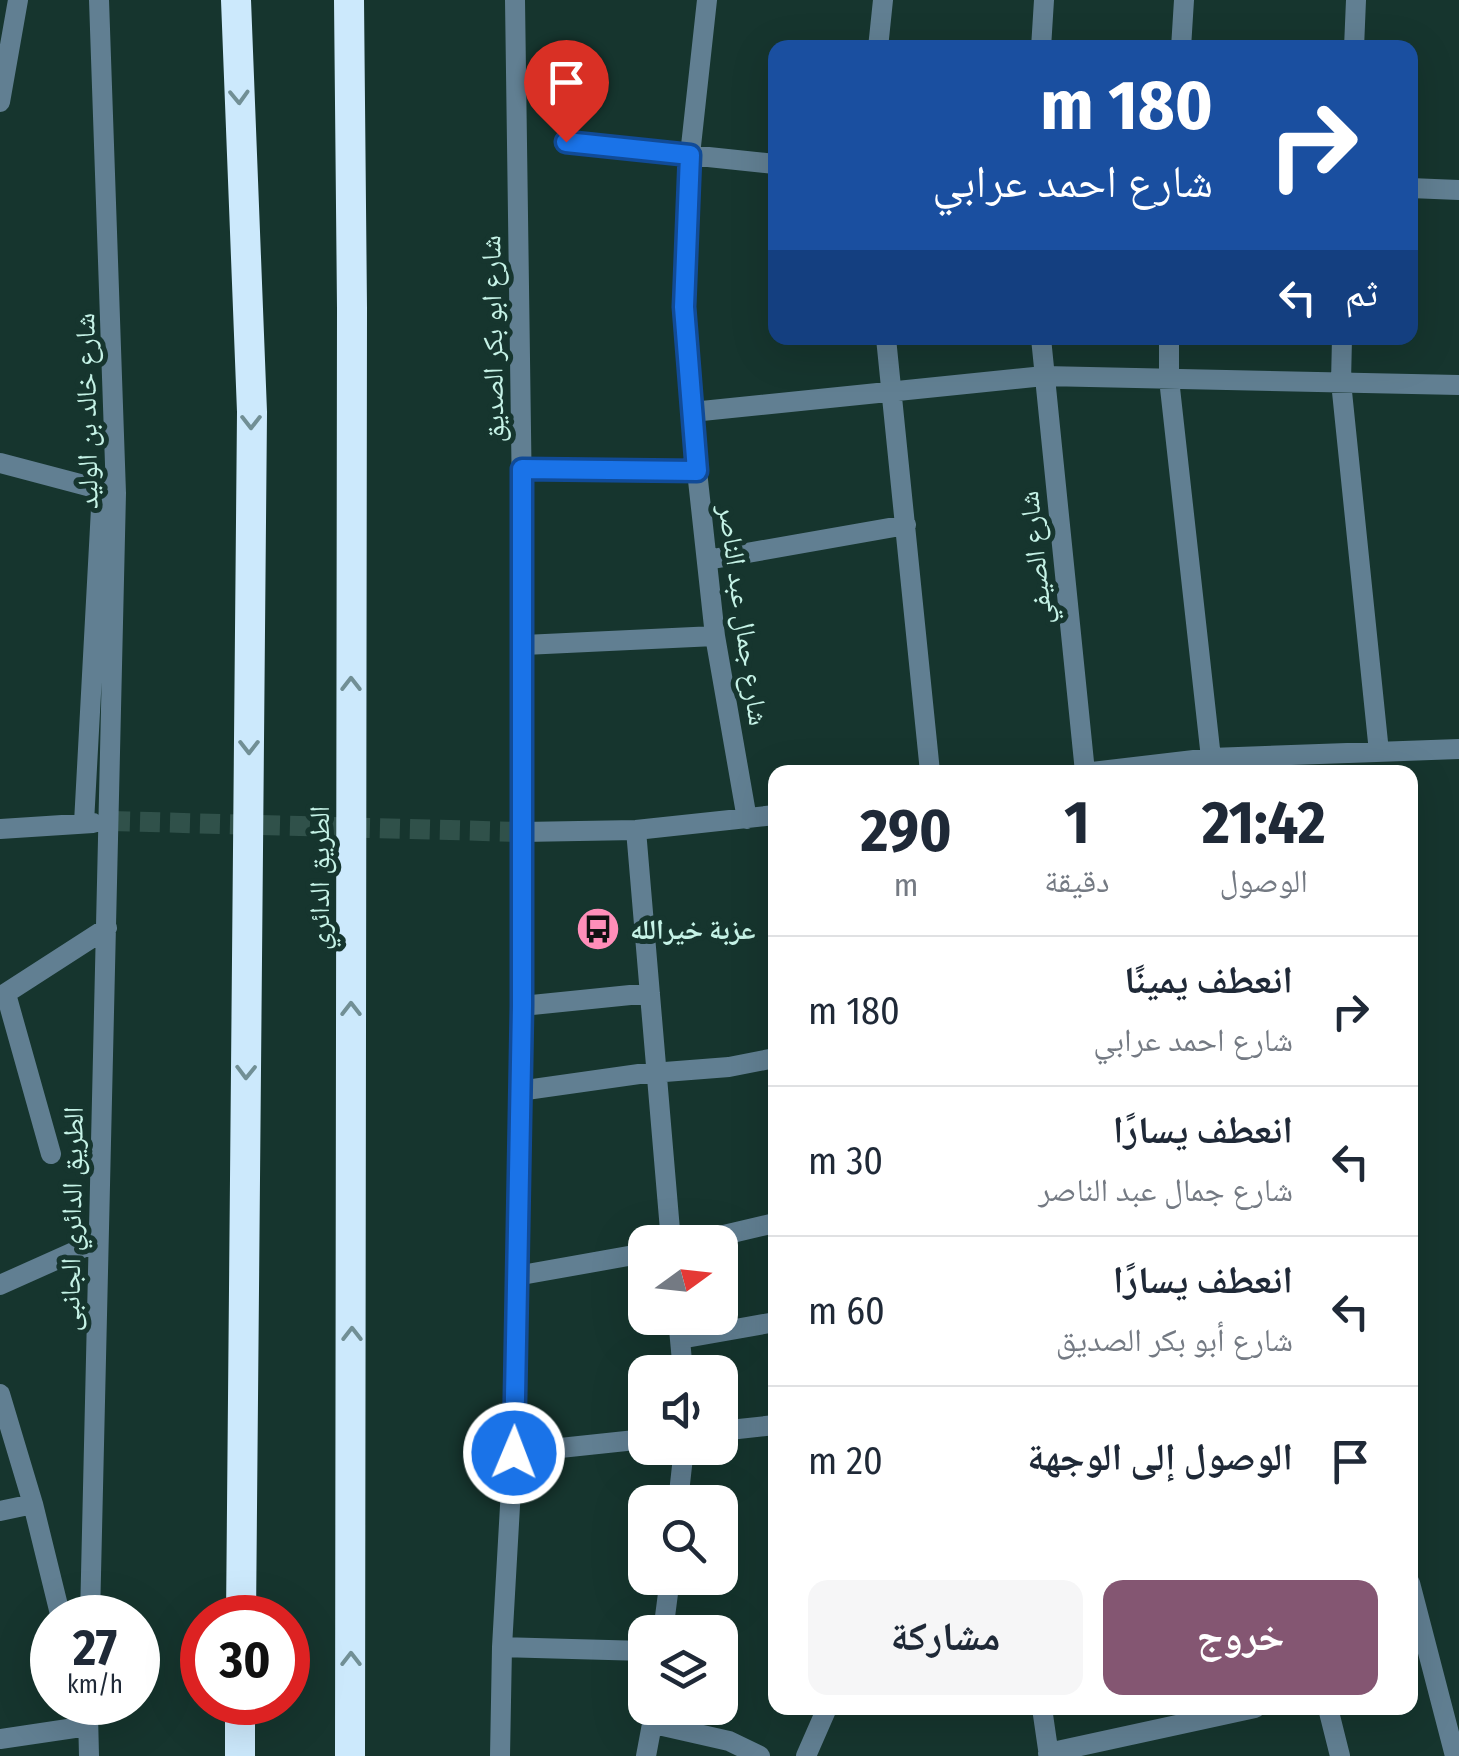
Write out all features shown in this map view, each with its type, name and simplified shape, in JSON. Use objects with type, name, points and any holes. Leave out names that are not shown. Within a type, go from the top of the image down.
[{"type":"highway","points":[[236,0],[252,412],[241,1595]]},
{"type":"highway","name":"الطريق الدائري","points":[[349,0],[350,1756]]},
{"type":"highway","points":[[240,1725],[240,1756]]},
{"type":"street","points":[[0,102],[18,0]]},
{"type":"street","name":"شارع خالد بن الوليد","points":[[98,0],[109,492],[110,821]]},
{"type":"street","name":"شارع ابو بكر الصديق","points":[[500,1756],[502,1647],[514,1453],[522,1006],[524,645],[516,0]]},
{"type":"street","name":"شارع جمال عبد الناصر","points":[[707,0],[690,155],[684,307],[716,636],[747,818]]},
{"type":"street","points":[[879,40],[882,0]]},
{"type":"street","points":[[1042,40],[1044,0]]},
{"type":"street","points":[[1182,40],[1184,0]]},
{"type":"street","points":[[1354,40],[1356,0]]},
{"type":"street","points":[[566,142],[768,163]]},
{"type":"street","points":[[1418,188],[1459,190]]},
{"type":"street","points":[[887,345],[929,765]]},
{"type":"street","name":"شارع الصيفي","points":[[1042,345],[1088,765]]},
{"type":"street","points":[[1169,345],[1169,378],[1211,758]]},
{"type":"street","points":[[1342,345],[1340,382],[1380,752]]},
{"type":"street","points":[[692,412],[1044,376],[1459,386]]},
{"type":"street","points":[[0,463],[109,492],[84,824]]},
{"type":"street","points":[[522,469],[697,471]]},
{"type":"street","points":[[707,560],[906,525]]},
{"type":"street","points":[[524,645],[716,636]]},
{"type":"street","points":[[1150,765],[1211,758],[1459,749]]},
{"type":"street","points":[[522,832],[636,830],[768,816]]},
{"type":"street","points":[[0,830],[110,821]]},
{"type":"street","name":"الطريق الدائري الجانبى","points":[[90,1595],[110,821]]},
{"type":"street","points":[[636,830],[670,1225]]},
{"type":"street","points":[[51,1154],[3,995],[107,928]]},
{"type":"street","points":[[522,1006],[650,993]]},
{"type":"street","points":[[520,1090],[768,1059]]},
{"type":"street","points":[[738,1232],[768,1226]]},
{"type":"street","points":[[0,1284],[98,1241]]},
{"type":"street","points":[[516,1276],[628,1256]]},
{"type":"street","points":[[738,1324],[768,1322]]},
{"type":"street","points":[[0,1394],[55,1595]]},
{"type":"street","points":[[738,1429],[768,1426]]},
{"type":"street","points":[[514,1453],[628,1441]]},
{"type":"street","points":[[0,1511],[32,1504]]},
{"type":"street","points":[[1418,1614],[1454,1756]]},
{"type":"street","points":[[502,1647],[628,1651]]},
{"type":"street","points":[[1418,1671],[1432,1668]]},
{"type":"street","points":[[806,1756],[824,1715]]},
{"type":"street","points":[[1043,1715],[1048,1755],[1224,1715]]},
{"type":"street","points":[[1330,1715],[1340,1756]]},
{"type":"street","points":[[646,1756],[652,1725]]},
{"type":"street","points":[[681,1725],[760,1756]]},
{"type":"street","points":[[0,1739],[88,1726],[89,1756]]},
{"type":"tunnel","points":[[110,821],[522,832]]},
{"type":"place","name":"عزبة خيرالله","points":[[598,929]]},
{"type":"route","points":[[514,1453],[522,1006],[522,469],[697,471],[684,307],[690,155],[566,142]]}]
